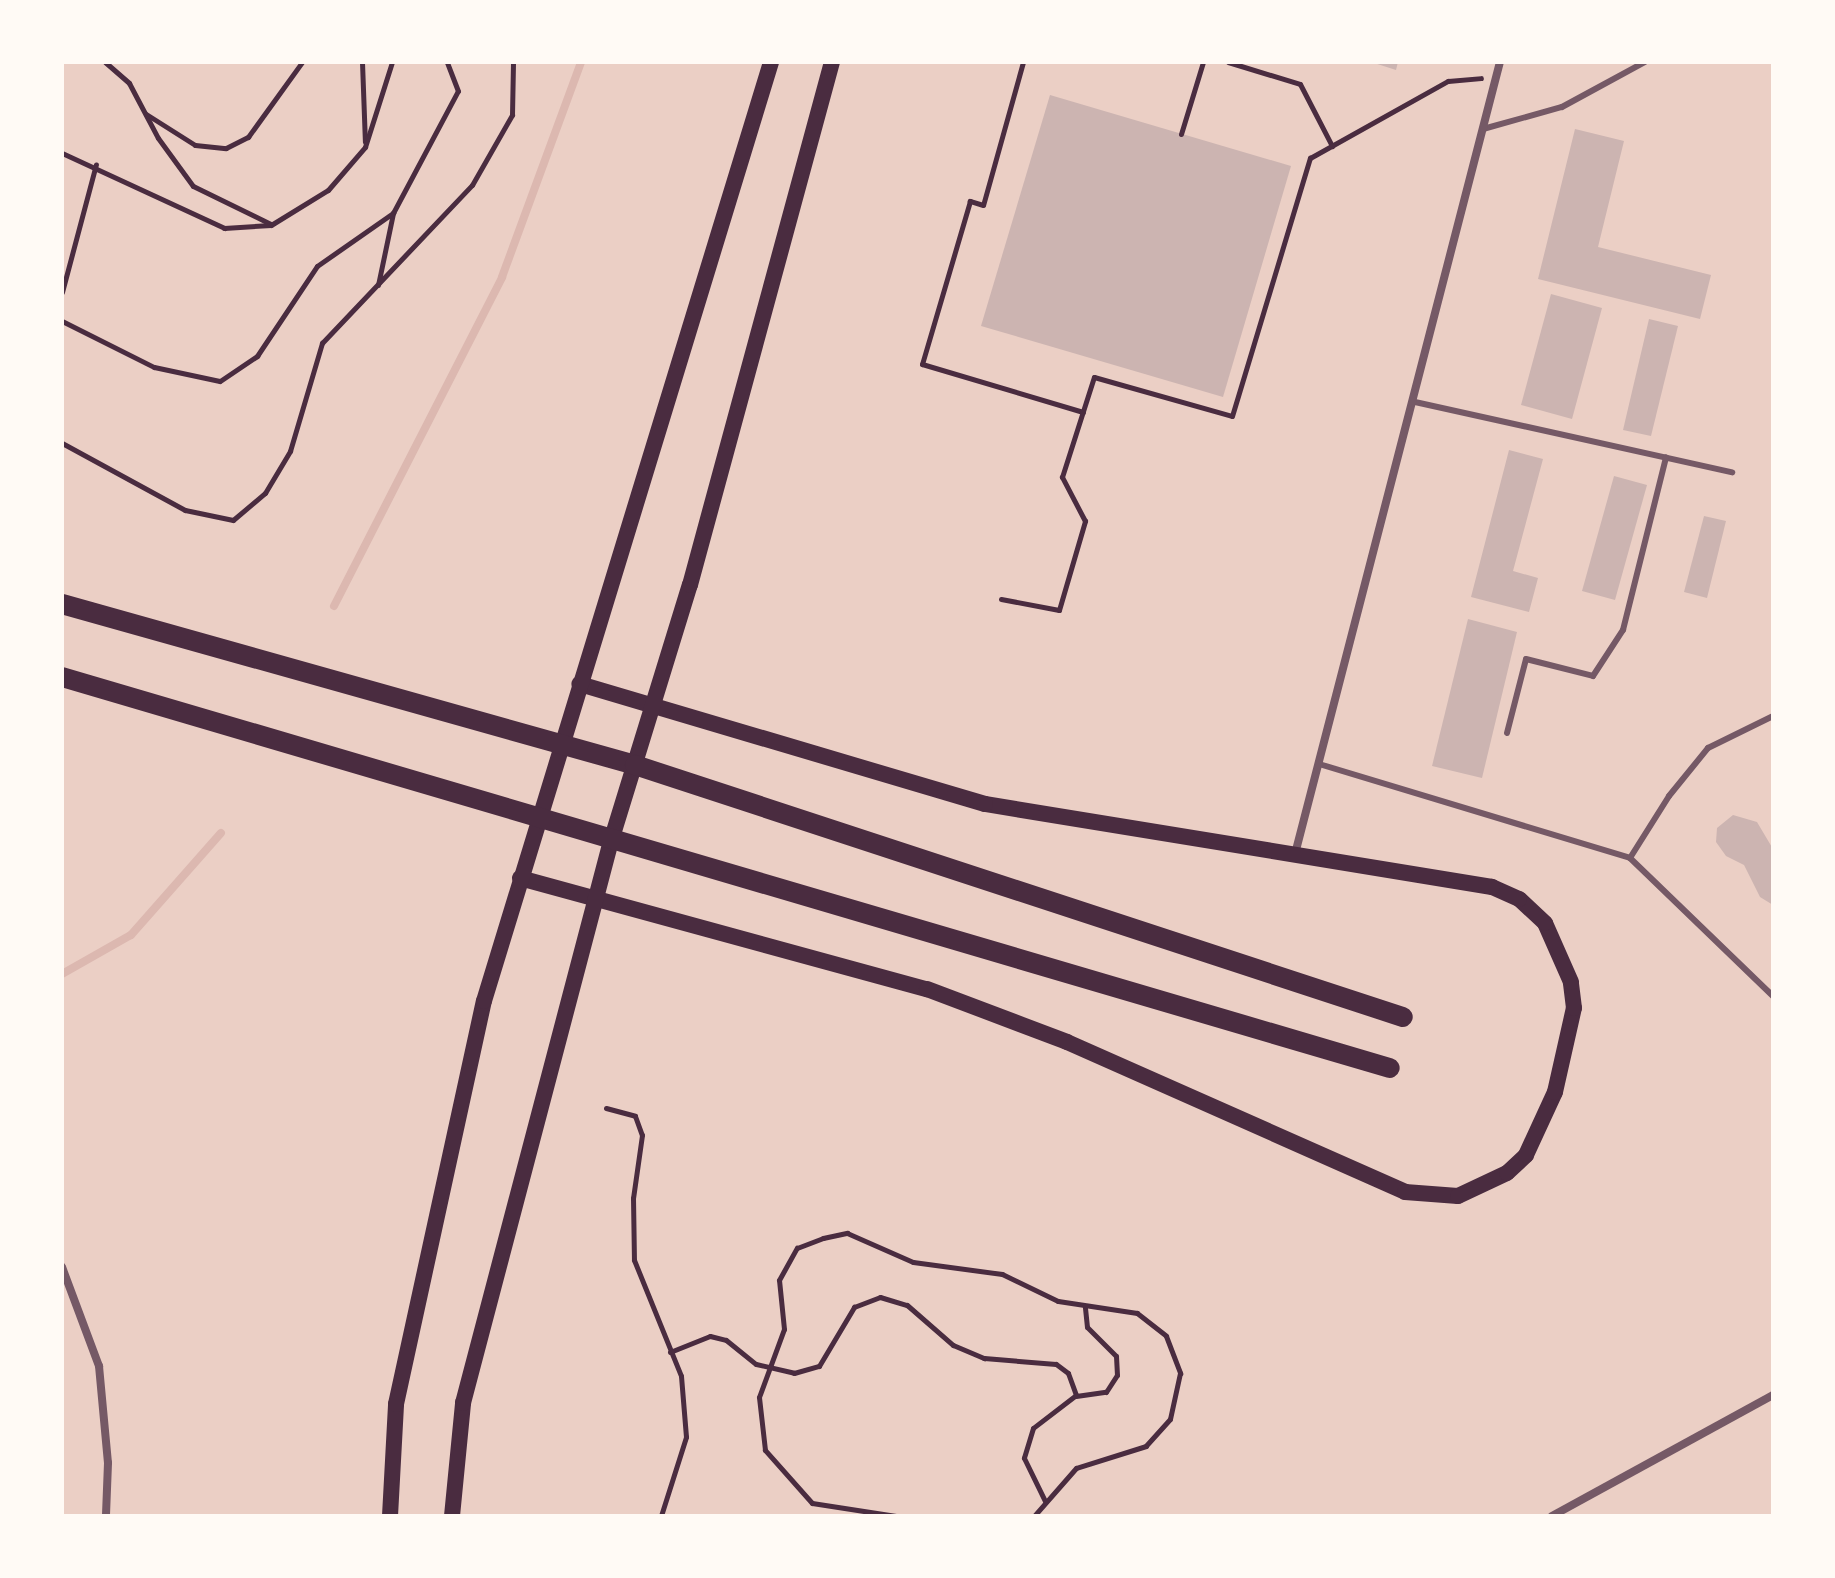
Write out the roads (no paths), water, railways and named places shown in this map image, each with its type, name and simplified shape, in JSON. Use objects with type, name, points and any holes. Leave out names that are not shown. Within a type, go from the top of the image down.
[{"type":"main road","points":[[390,1516],[396,1404],[484,1001],[538,816],[771,62]]},
{"type":"main road","points":[[452,1516],[463,1403],[599,897],[611,841],[655,708],[832,62]]},
{"type":"main road","points":[[62,604],[635,765],[1403,1017]]},
{"type":"main road","points":[[62,677],[1390,1068]]},
{"type":"main road","points":[[520,878],[599,897],[927,989],[1067,1042],[1405,1192],[1458,1196],[1507,1173],[1526,1155],[1555,1092],[1574,1008],[1560,950],[1545,923],[1519,899],[1492,887],[985,804],[579,684]]},
{"type":"street","points":[[1295,855],[1415,402],[1500,62]]},
{"type":"street","points":[[62,1267],[99,1366],[108,1463],[106,1516]]},
{"type":"street","points":[[1552,1516],[1773,1395]]},
{"type":"lane","points":[[1483,129],[1562,107],[1645,62]]},
{"type":"lane","points":[[1415,402],[1732,472]]},
{"type":"lane","points":[[1507,733],[1526,659],[1593,676],[1623,630],[1666,457]]},
{"type":"lane","points":[[1630,858],[1669,796],[1708,748],[1773,716]]},
{"type":"lane","points":[[1319,764],[1630,858],[1773,996]]},
{"type":"waterway","points":[[334,606],[502,277],[581,62]]},
{"type":"waterway","points":[[62,974],[131,935],[221,833]]}]
